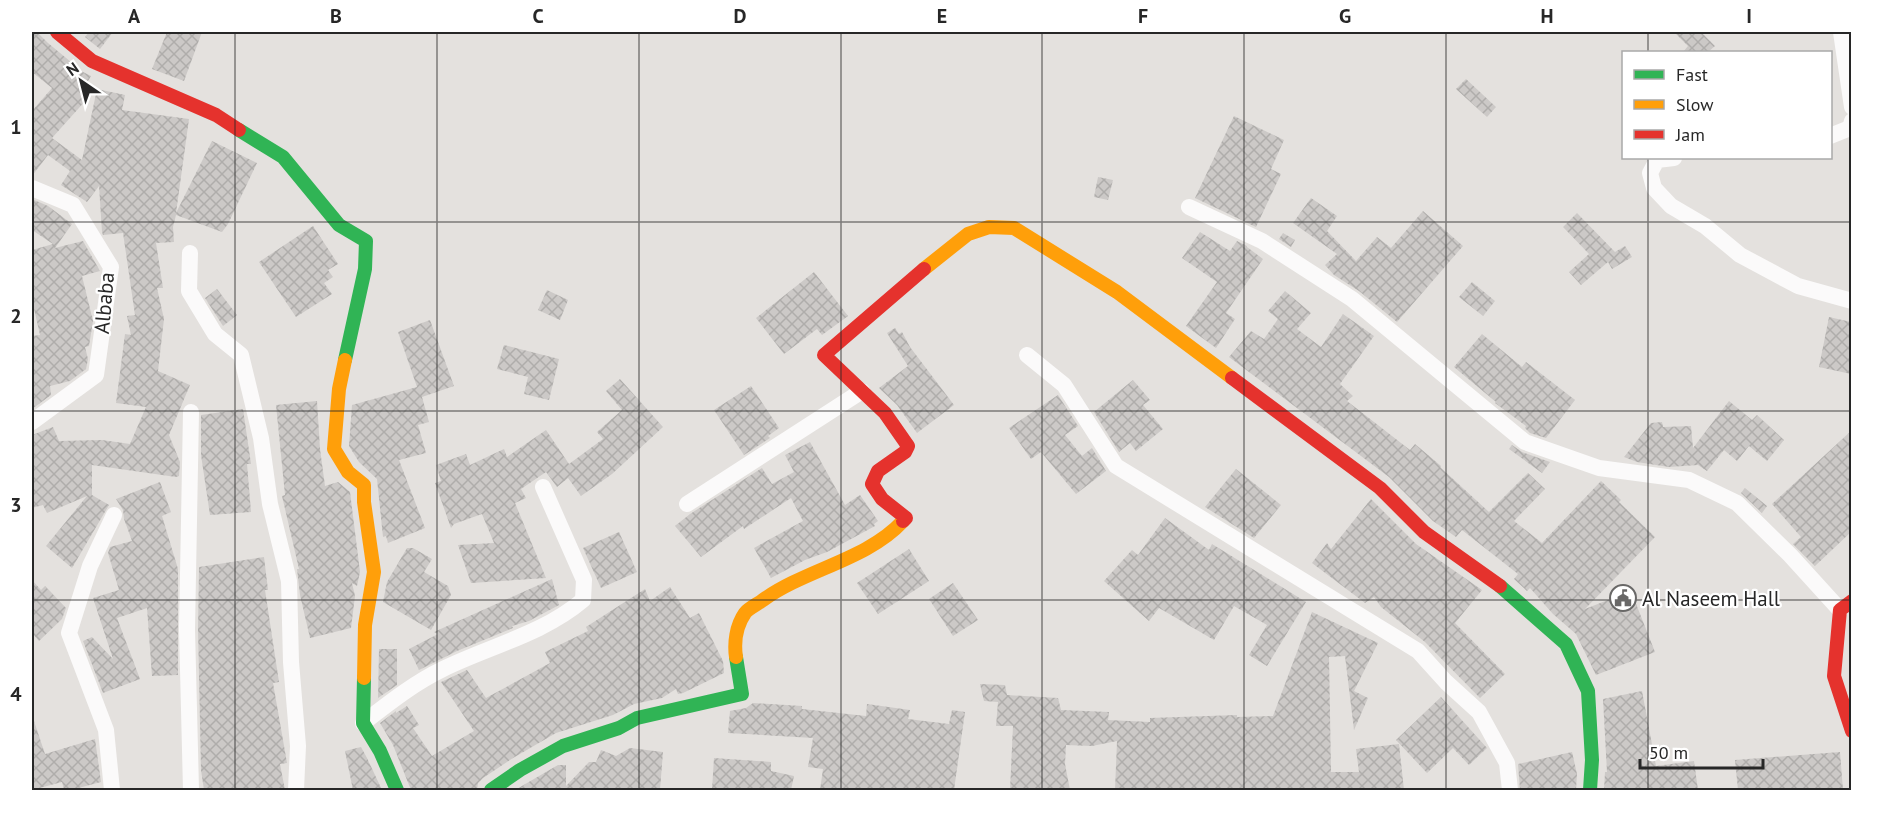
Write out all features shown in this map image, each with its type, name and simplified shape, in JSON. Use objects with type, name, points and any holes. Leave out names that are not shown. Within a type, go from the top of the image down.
[{"type":"street","points":[[57,32],[92,61],[216,115],[283,157],[339,225],[366,241],[365,269],[339,389],[334,448],[348,472],[363,485],[374,572],[365,625],[363,723],[380,751],[397,790]]},
{"type":"street","points":[[1841,32],[1851,107]]},
{"type":"street","points":[[1832,135],[1850,128],[1851,121]]},
{"type":"street","points":[[1666,159],[1658,160],[1650,173],[1654,188],[1671,206],[1705,226],[1740,255],[1788,281],[1851,301]]},
{"type":"street","name":"Albaba","points":[[32,189],[73,205],[111,267],[96,375],[32,422]]},
{"type":"street","points":[[1189,207],[1262,241],[1352,299],[1525,442],[1599,468],[1689,480],[1737,503],[1846,605],[1834,676],[1851,731]]},
{"type":"street","points":[[491,790],[520,770],[563,746],[619,728],[637,718],[742,694],[734,641],[745,613],[773,593],[811,573],[837,564],[893,532],[906,518],[882,499],[872,484],[878,471],[905,452],[908,446],[885,413],[824,355],[941,254],[968,234],[988,227],[1014,228],[1117,292],[1380,488],[1424,532],[1498,584],[1566,644],[1588,691],[1592,760],[1590,790]]},
{"type":"street","points":[[190,253],[189,291],[215,334],[241,355],[261,438],[270,504],[289,582],[291,662],[298,746],[296,790]]},
{"type":"street","points":[[1027,355],[1064,385],[1116,466],[1418,651],[1446,682],[1479,712],[1507,763],[1510,790]]},
{"type":"street","points":[[687,504],[862,391]]},
{"type":"street","points":[[191,412],[187,629],[191,790]]},
{"type":"street","points":[[363,723],[402,693],[442,669],[538,630],[565,615],[583,600],[584,580],[543,488]]},
{"type":"street","points":[[112,790],[106,730],[69,633],[90,566],[114,515]]},
{"type":"building","points":[[32,32],[37,32],[83,72],[91,76],[85,86],[96,89],[52,138],[82,160],[97,89],[125,95],[122,110],[189,119],[176,213],[212,141],[257,163],[222,232],[176,215],[173,227],[174,242],[156,243],[163,288],[157,288],[164,319],[158,371],[190,385],[169,435],[180,462],[179,476],[92,465],[92,495],[109,505],[72,568],[46,546],[87,496],[47,513],[43,505],[32,508],[32,435],[53,427],[59,441],[102,440],[130,444],[146,407],[116,403],[125,334],[131,335],[127,316],[135,315],[123,233],[103,235],[99,186],[87,202],[61,185],[70,171],[48,155],[32,176],[32,111],[52,88],[32,72]]},
{"type":"building","points":[[89,32],[113,32],[100,49],[85,37]]},
{"type":"building","points":[[167,32],[202,32],[184,81],[152,69]]},
{"type":"building","points":[[1674,32],[1701,32],[1715,46],[1709,51],[1684,51],[1688,46]]},
{"type":"building","points":[[1466,79],[1496,107],[1487,117],[1456,89]]},
{"type":"building","points":[[1234,116],[1284,140],[1271,169],[1281,174],[1256,227],[1195,198]]},
{"type":"building","points":[[1098,177],[1113,180],[1108,200],[1094,197]]},
{"type":"building","points":[[1311,198],[1337,216],[1327,231],[1356,261],[1377,237],[1391,248],[1423,211],[1463,246],[1397,322],[1359,291],[1334,275],[1325,265],[1337,254],[1293,223]]},
{"type":"building","points":[[32,199],[48,206],[72,224],[55,248],[83,241],[100,271],[82,276],[93,321],[89,346],[85,347],[88,359],[86,369],[70,381],[50,386],[51,395],[32,409],[32,336],[40,335],[32,300],[32,250],[53,244],[32,230]]},
{"type":"building","points":[[1577,213],[1615,252],[1625,246],[1632,257],[1612,269],[1608,262],[1581,285],[1569,272],[1589,254],[1563,227]]},
{"type":"building","points":[[313,226],[338,264],[328,270],[333,277],[324,283],[332,294],[296,317],[259,262]]},
{"type":"building","points":[[1200,232],[1230,251],[1237,241],[1263,259],[1226,313],[1235,319],[1216,348],[1186,326],[1217,282],[1182,258]]},
{"type":"building","points":[[1283,233],[1295,240],[1291,247],[1279,239]]},
{"type":"building","points":[[814,272],[848,316],[822,335],[817,329],[784,354],[756,318]]},
{"type":"building","points":[[1472,282],[1495,301],[1483,316],[1459,297]]},
{"type":"building","points":[[217,289],[237,315],[223,326],[205,298]]},
{"type":"building","points":[[547,290],[568,300],[560,320],[538,310]]},
{"type":"building","points":[[1285,291],[1311,313],[1297,329],[1321,347],[1343,314],[1374,336],[1340,384],[1353,396],[1347,401],[1410,450],[1415,444],[1489,512],[1528,473],[1545,489],[1514,521],[1542,543],[1601,481],[1621,500],[1619,502],[1655,537],[1585,609],[1631,591],[1655,652],[1596,675],[1576,634],[1553,614],[1530,588],[1527,591],[1514,579],[1518,574],[1462,530],[1456,537],[1433,521],[1389,477],[1229,357],[1251,331],[1264,339],[1278,319],[1268,311]]},
{"type":"building","points":[[1829,317],[1851,322],[1851,374],[1819,367]]},
{"type":"building","points":[[430,320],[454,386],[422,397],[429,422],[418,425],[426,453],[399,460],[425,528],[388,543],[386,536],[383,537],[377,479],[359,462],[349,446],[352,405],[417,387],[398,332]]},
{"type":"building","points":[[895,328],[899,334],[902,332],[910,347],[954,405],[917,433],[897,405],[879,388],[908,366],[887,333]]},
{"type":"building","points":[[1482,334],[1522,367],[1526,362],[1575,400],[1546,438],[1530,433],[1525,428],[1526,426],[1495,403],[1454,367]]},
{"type":"building","points":[[504,345],[559,359],[549,400],[524,394],[528,377],[497,369]]},
{"type":"building","points":[[620,379],[663,427],[612,474],[581,496],[568,478],[557,487],[546,472],[521,489],[526,498],[515,503],[546,578],[471,583],[458,545],[494,543],[482,514],[454,524],[451,528],[435,483],[441,481],[436,465],[466,454],[470,465],[504,449],[507,457],[546,430],[569,464],[603,439],[597,432],[622,410],[606,391]]},
{"type":"building","points":[[1133,380],[1150,400],[1143,405],[1163,429],[1136,451],[1130,443],[1119,452],[1094,412]]},
{"type":"building","points":[[751,386],[779,428],[768,436],[770,438],[744,455],[714,410]]},
{"type":"building","points":[[1058,395],[1078,426],[1065,435],[1082,456],[1092,448],[1106,471],[1076,494],[1041,452],[1031,459],[1009,428]]},
{"type":"building","points":[[317,401],[325,486],[338,482],[350,492],[360,572],[357,586],[352,583],[355,596],[351,628],[310,638],[300,595],[297,569],[299,569],[282,496],[285,495],[276,405]]},
{"type":"building","points":[[1729,401],[1752,420],[1757,415],[1784,440],[1767,461],[1749,446],[1737,461],[1724,450],[1707,471],[1698,465],[1669,467],[1637,462],[1624,457],[1651,423],[1662,422],[1663,427],[1691,426],[1693,448]]},
{"type":"building","points":[[243,409],[251,464],[247,464],[251,512],[210,515],[201,455],[201,415]]},
{"type":"building","points":[[1851,431],[1851,532],[1815,566],[1793,544],[1801,537],[1772,504]]},
{"type":"building","points":[[810,442],[845,505],[860,495],[878,521],[874,524],[875,526],[771,578],[754,548],[803,521],[791,498],[744,529],[743,526],[701,557],[675,526],[762,468],[772,484],[794,472],[785,455]]},
{"type":"building","points":[[1512,445],[1522,452],[1550,462],[1542,473],[1509,449]]},
{"type":"building","points":[[1236,469],[1281,505],[1254,538],[1205,507]]},
{"type":"building","points":[[160,482],[171,512],[162,516],[178,569],[178,675],[152,676],[147,608],[117,618],[140,679],[103,693],[83,641],[92,637],[113,659],[93,598],[119,590],[108,553],[110,547],[132,541],[123,510],[116,499]]},
{"type":"building","points":[[1745,488],[1767,506],[1762,513],[1741,493]]},
{"type":"building","points":[[1371,499],[1416,544],[1482,590],[1455,623],[1505,674],[1480,698],[1425,642],[1381,607],[1374,597],[1365,603],[1312,563],[1327,543],[1331,549]]},
{"type":"building","points":[[1165,518],[1209,550],[1212,544],[1306,602],[1267,666],[1249,655],[1267,625],[1234,606],[1214,640],[1159,608],[1149,621],[1104,581],[1132,550],[1138,555]]},
{"type":"building","points":[[619,532],[637,572],[601,588],[583,548]]},
{"type":"building","points":[[407,548],[413,548],[432,559],[424,572],[448,586],[451,595],[431,630],[383,602],[387,582]]},
{"type":"building","points":[[909,549],[929,581],[878,614],[857,583]]},
{"type":"building","points":[[264,557],[268,590],[265,590],[279,682],[273,683],[287,763],[280,764],[285,790],[204,790],[201,770],[199,567]]},
{"type":"building","points":[[552,579],[559,605],[529,621],[512,626],[513,628],[457,651],[419,670],[409,649],[438,634],[434,632]]},
{"type":"building","points":[[32,580],[41,590],[45,586],[66,608],[62,619],[39,641],[32,633]]},
{"type":"building","points":[[953,583],[978,620],[953,636],[929,599]]},
{"type":"building","points":[[670,587],[690,618],[699,613],[723,661],[724,673],[683,693],[678,694],[676,689],[662,698],[634,704],[613,715],[556,733],[483,778],[478,783],[477,790],[411,790],[393,745],[380,723],[407,706],[419,725],[413,728],[432,756],[474,731],[441,682],[467,670],[486,698],[550,663],[545,652],[588,631],[586,627],[645,589],[650,601]]},
{"type":"building","points":[[1312,612],[1378,643],[1354,691],[1368,698],[1354,730],[1345,656],[1329,657],[1331,772],[1359,772],[1356,749],[1399,744],[1404,790],[1115,790],[1117,741],[1092,746],[1066,745],[1065,764],[1070,790],[1010,790],[1013,726],[996,726],[998,702],[984,701],[980,684],[1005,685],[1007,695],[1058,698],[1061,710],[1109,712],[1108,720],[1150,722],[1150,718],[1273,716]]},
{"type":"building","points":[[379,649],[397,649],[397,685],[378,698]]},
{"type":"building","points":[[1642,691],[1656,766],[1694,761],[1698,790],[1604,790],[1605,772],[1607,772],[1603,699]]},
{"type":"building","points":[[1441,697],[1487,748],[1469,765],[1453,748],[1427,773],[1396,740]]},
{"type":"building","points":[[753,703],[802,706],[802,709],[866,716],[867,704],[910,710],[908,719],[949,724],[952,710],[965,712],[954,790],[820,790],[823,769],[808,767],[813,738],[728,733],[730,711],[746,708]]},
{"type":"building","points":[[34,721],[45,754],[95,739],[101,782],[64,790],[62,782],[32,790],[32,722]]},
{"type":"building","points":[[361,747],[382,790],[353,790],[345,751]]},
{"type":"building","points":[[630,748],[663,752],[660,790],[515,790],[558,765],[566,765],[566,786],[589,762],[596,762],[601,750],[616,756]]},
{"type":"building","points":[[1572,752],[1577,774],[1576,790],[1520,790],[1518,764]]},
{"type":"building","points":[[1840,752],[1843,790],[1738,790],[1735,760]]},
{"type":"building","points":[[714,758],[771,762],[771,771],[794,776],[791,790],[712,790]]},
{"type":"traffic: fast","points":[[239,130],[283,157],[339,225],[366,241],[365,269],[345,360]]},
{"type":"traffic: fast","points":[[1500,586],[1566,644],[1588,691],[1592,760],[1590,790]]},
{"type":"traffic: fast","points":[[491,790],[520,770],[563,746],[619,728],[637,718],[742,694],[736,657]]},
{"type":"traffic: fast","points":[[364,678],[363,723],[380,751],[397,790]]},
{"type":"traffic: slow","points":[[924,269],[968,234],[989,227],[1014,228],[1117,292],[1232,378]]},
{"type":"traffic: slow","points":[[345,360],[339,389],[334,449],[348,472],[364,485],[364,502],[374,572],[365,625],[364,678]]},
{"type":"traffic: slow","points":[[736,657],[738,629],[749,609],[780,589],[872,545],[903,521]]},
{"type":"traffic: jam","points":[[57,32],[92,61],[216,115],[239,130]]},
{"type":"traffic: jam","points":[[903,521],[906,518],[882,499],[872,484],[878,471],[905,452],[908,446],[885,413],[824,355],[924,269]]},
{"type":"traffic: jam","points":[[1232,378],[1380,488],[1424,532],[1500,586]]},
{"type":"traffic: jam","points":[[1852,601],[1840,610],[1834,676],[1852,731]]},
{"type":"place","name":"Al Naseem Hall","points":[[1623,598]]}]
